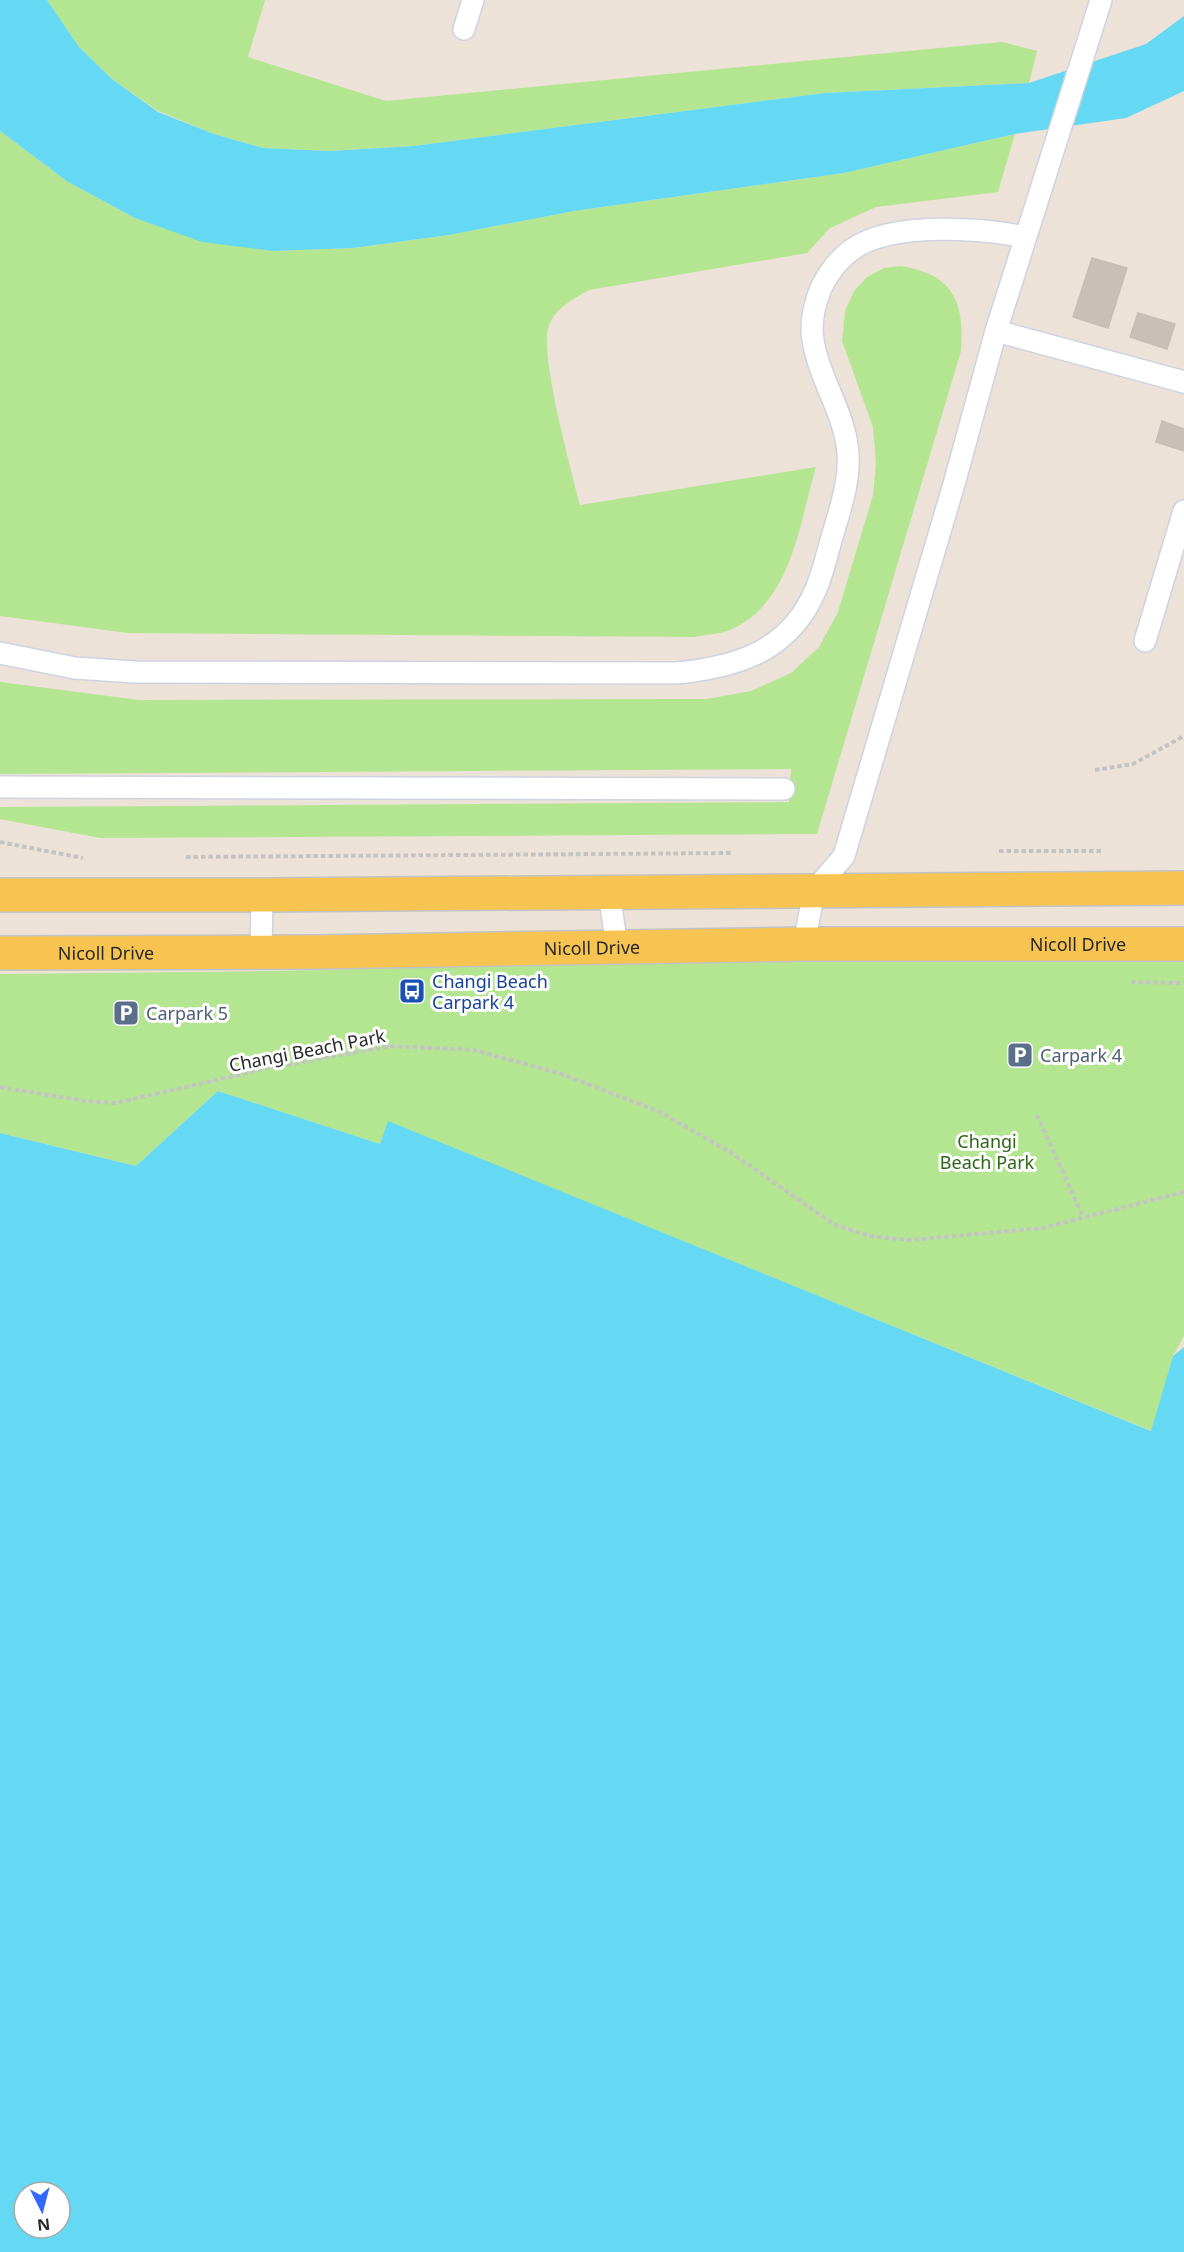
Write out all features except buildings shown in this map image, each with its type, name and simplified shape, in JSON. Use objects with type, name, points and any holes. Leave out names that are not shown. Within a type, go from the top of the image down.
[{"type":"main road","points":[[0,895],[262,896],[1184,888]]},
{"type":"main road","name":"Nicoll Drive","points":[[0,952],[261,952],[804,944],[1184,944]]},
{"type":"lane","points":[[464,28],[473,0]]},
{"type":"lane","points":[[804,944],[814,891],[844,856],[954,484],[996,331],[1101,0]]},
{"type":"lane","points":[[0,653],[75,668],[135,672],[677,673],[734,665],[761,652],[784,634],[805,612],[817,588],[843,500],[848,454],[845,435],[813,343],[811,322],[816,300],[836,264],[856,246],[889,235],[942,229],[988,229],[1025,237]]},
{"type":"lane","points":[[996,331],[1184,382]]},
{"type":"lane","points":[[1145,641],[1184,512]]},
{"type":"lane","points":[[0,787],[784,789]]},
{"type":"lane","points":[[609,892],[617,948]]},
{"type":"lane","points":[[261,952],[262,896]]},
{"type":"path","points":[[1095,770],[1133,764],[1184,736]]},
{"type":"path","points":[[0,842],[89,859]]},
{"type":"path","points":[[178,857],[738,854]]},
{"type":"path","name":"Changi Beach Park","points":[[0,1088],[85,1101],[116,1103],[264,1069],[390,1046],[474,1050],[562,1074],[660,1112],[730,1152],[836,1225],[870,1236],[910,1240],[1043,1228],[1184,1192]]},
{"type":"path","points":[[1037,1115],[1083,1217]]},
{"type":"green space","points":[[47,0],[265,0],[248,57],[386,101],[1002,42],[1037,51],[1029,83],[825,93],[413,146],[330,151],[263,148],[214,134],[158,111],[112,79],[79,47]]},
{"type":"green space","points":[[0,131],[68,182],[135,218],[273,251],[353,248],[449,235],[574,211],[844,173],[1015,134],[998,192],[876,207],[830,228],[807,253],[589,290],[566,304],[552,319],[547,339],[548,359],[557,412],[580,505],[816,467],[790,560],[780,582],[767,601],[751,618],[730,630],[694,637],[128,633],[0,616]]},
{"type":"green space","points":[[901,266],[933,276],[944,283],[952,293],[961,318],[961,351],[817,834],[100,838],[0,819],[0,807],[789,802],[791,769],[0,774],[0,682],[139,700],[707,699],[751,691],[791,673],[819,647],[838,612],[873,495],[876,463],[873,427],[842,341],[845,311],[854,291],[867,277],[884,268]]},
{"type":"green space","name":"Changi Beach Park","points":[[1184,950],[1184,1336],[1173,1356],[1152,1431],[388,1122],[380,1144],[218,1091],[136,1166],[0,1133],[0,974],[273,971]]},
{"type":"water","points":[[0,0],[47,0],[79,47],[112,79],[158,112],[214,134],[263,148],[330,151],[413,146],[825,93],[1029,83],[1146,44],[1184,16],[1184,91],[1126,118],[1015,134],[844,173],[574,211],[449,235],[353,248],[273,251],[202,242],[135,218],[68,182],[0,131]]},
{"type":"water","points":[[218,1091],[380,1144],[388,1121],[1151,1431],[1173,1356],[1184,1347],[1184,2252],[0,2252],[0,1133],[136,1166]]},
{"type":"place","name":"Changi Beach Carpark 4","points":[[412,991]]},
{"type":"place","name":"Carpark 5","points":[[126,1013]]},
{"type":"place","name":"Carpark 4","points":[[1020,1055]]}]
